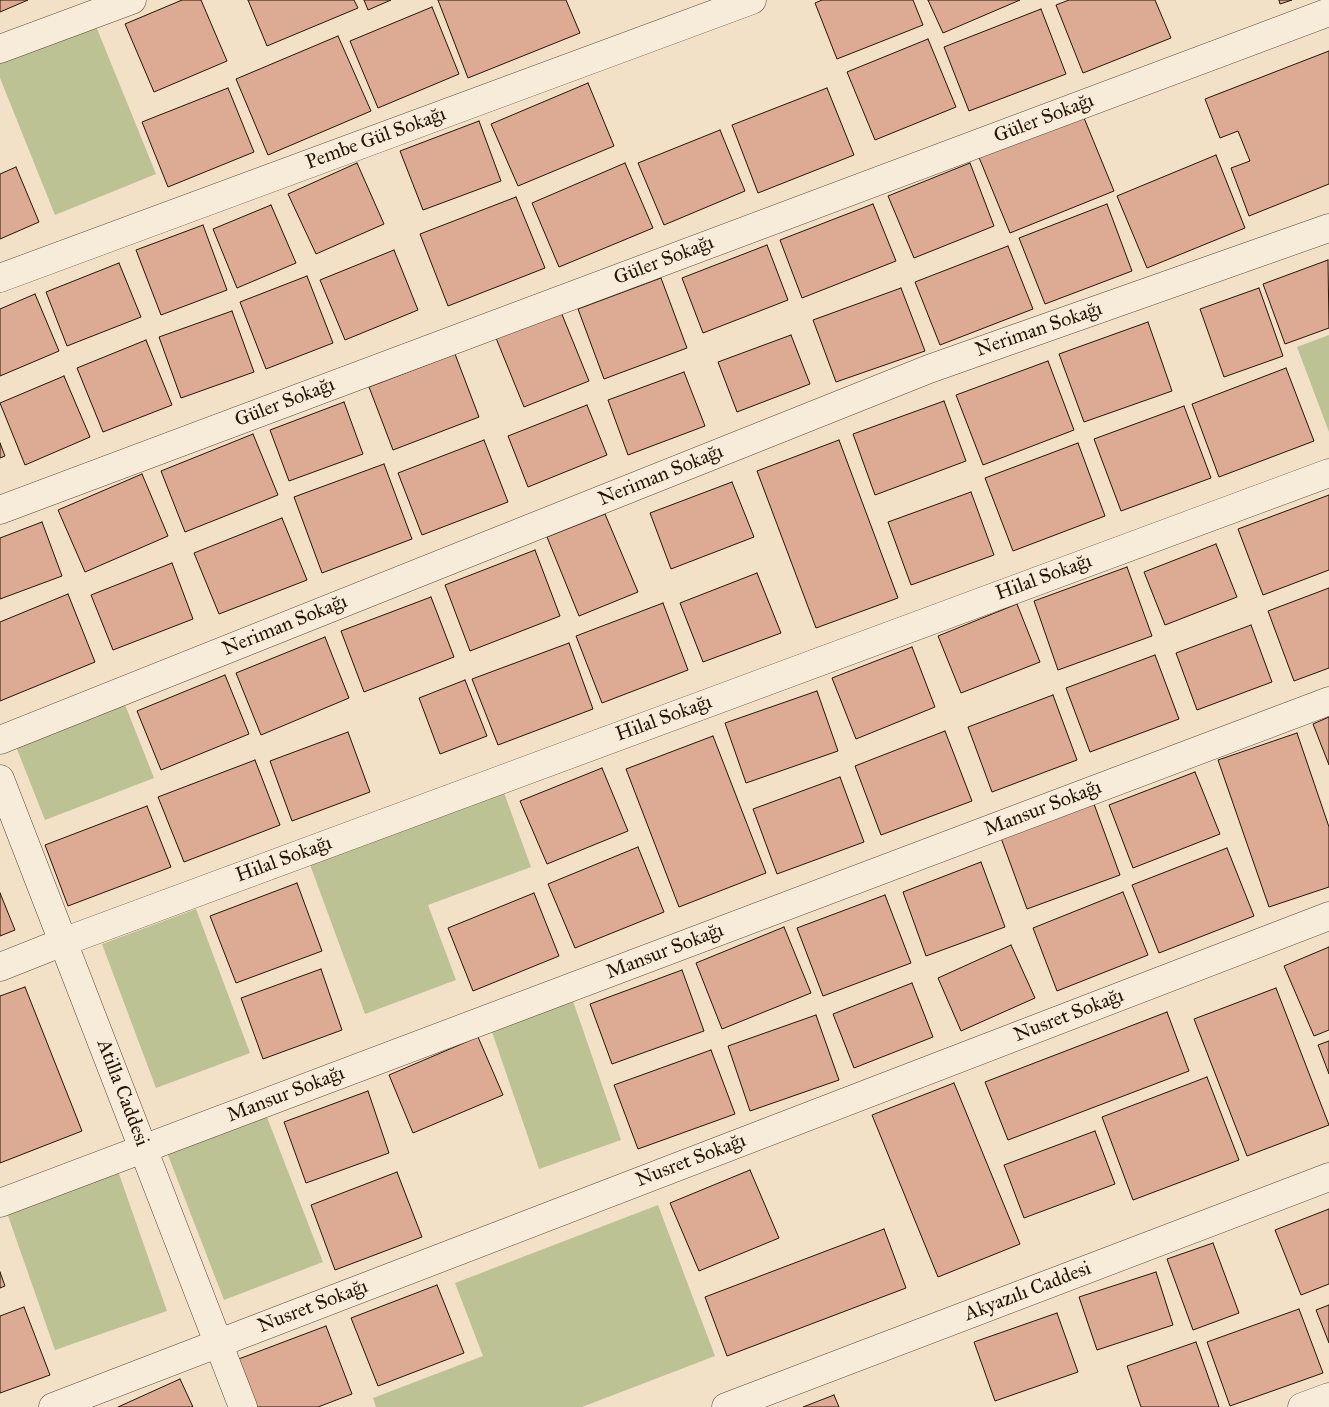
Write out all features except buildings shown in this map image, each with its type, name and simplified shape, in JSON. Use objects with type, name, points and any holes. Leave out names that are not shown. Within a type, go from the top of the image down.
[{"type":"street","points":[[0,49],[132,0]]},
{"type":"street","name":"Pembe Gül Sokağı","points":[[0,278],[752,0]]},
{"type":"street","name":"Güler Sokağı","points":[[0,510],[1329,12]]},
{"type":"street","name":"Neriman Sokağı","points":[[0,740],[928,369],[1329,228]]},
{"type":"street","name":"Hilal Sokağı","points":[[0,968],[63,942],[1329,473]]},
{"type":"street","name":"Mansur Sokağı","points":[[0,1203],[1329,701]]},
{"type":"street","name":"Atilla Caddesi","points":[[0,780],[243,1407]]},
{"type":"street","name":"Nusret Sokağı","points":[[53,1407],[1329,916]]},
{"type":"street","name":"Akyazılı Caddesi","points":[[726,1407],[1329,1176]]},
{"type":"street","points":[[1302,1407],[1329,1397]]},
{"type":"green space","points":[[91,14],[156,174],[55,215],[0,78],[0,51]]},
{"type":"green space","points":[[1329,335],[1329,432],[1297,347]]},
{"type":"green space","points":[[120,692],[154,778],[45,820],[11,734]]},
{"type":"green space","points":[[503,790],[531,867],[428,905],[456,980],[365,1014],[309,862]]},
{"type":"green space","points":[[196,909],[250,1053],[156,1088],[102,944]]},
{"type":"green space","points":[[573,1001],[621,1140],[539,1169],[491,1029]]},
{"type":"green space","points":[[265,1112],[323,1262],[224,1300],[166,1150]]},
{"type":"green space","points":[[118,1171],[167,1311],[55,1350],[6,1210]]},
{"type":"green space","points":[[658,1205],[715,1356],[582,1407],[376,1407],[373,1398],[483,1356],[455,1283]]}]
